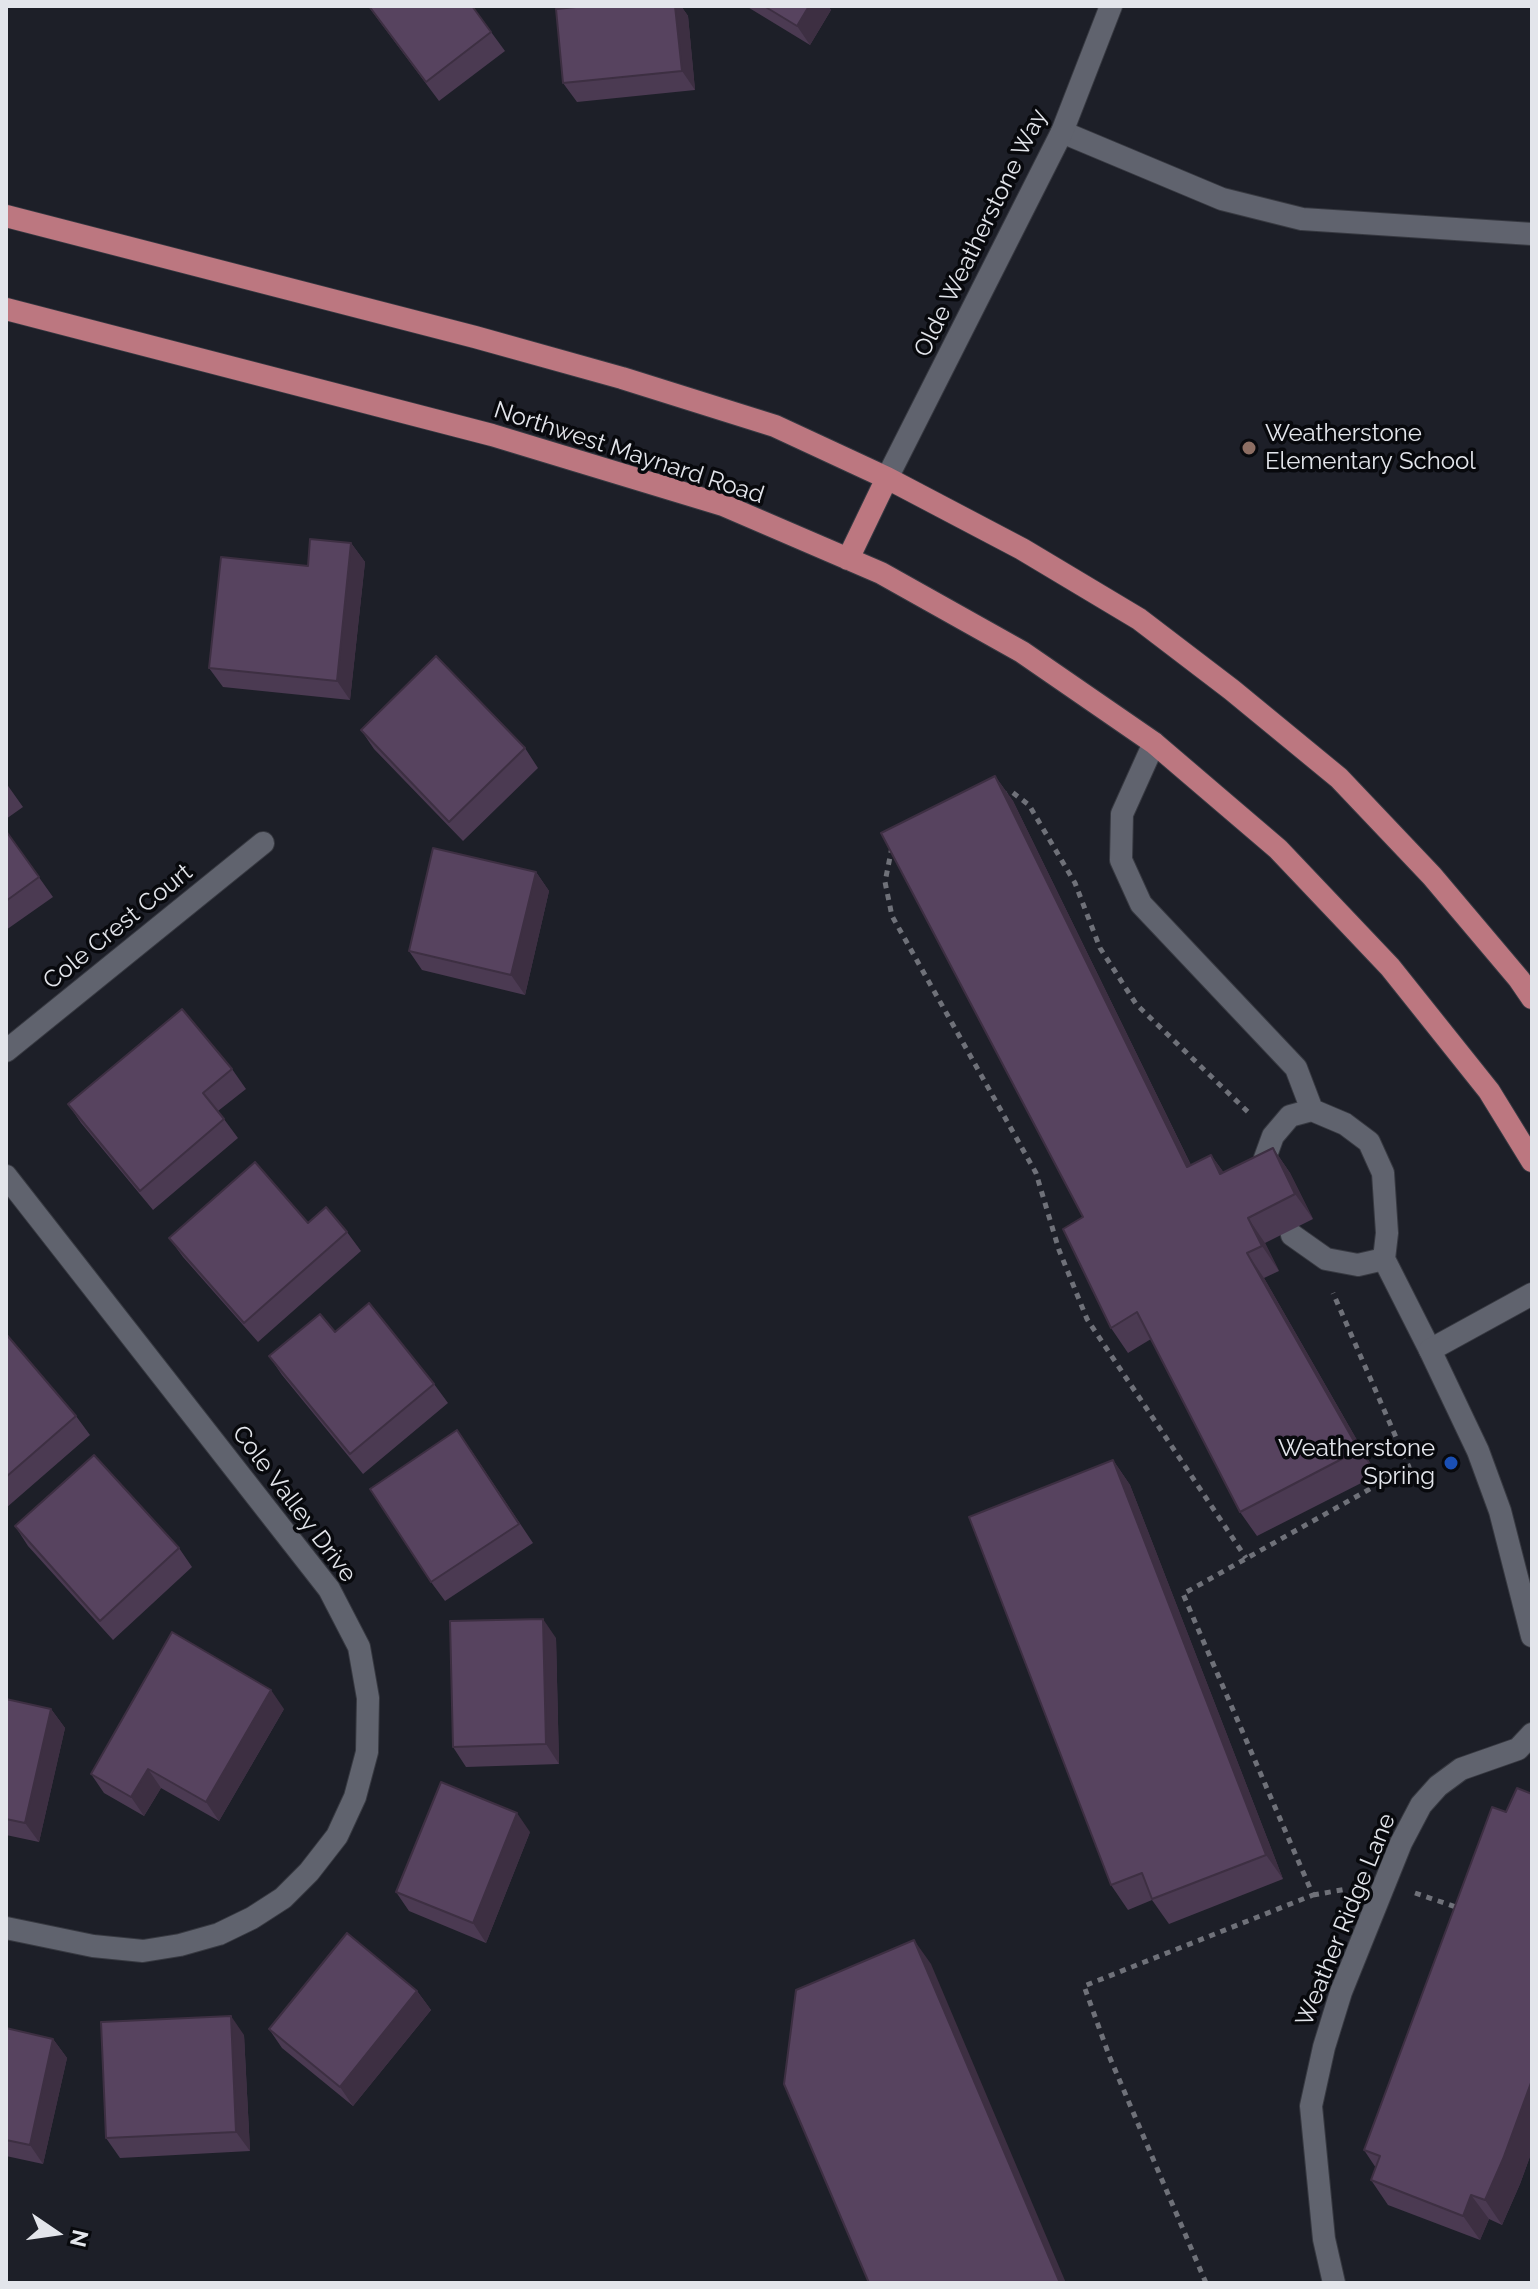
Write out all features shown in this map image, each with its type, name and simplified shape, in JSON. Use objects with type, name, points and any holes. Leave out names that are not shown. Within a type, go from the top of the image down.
[{"type":"main road","points":[[6,216],[622,378],[775,426],[887,478],[1022,549],[1139,619],[1232,690],[1339,778],[1432,876],[1532,998]]},
{"type":"main road","name":"Northwest Maynard Road","points":[[6,309],[492,435],[723,505],[881,573],[1022,652],[1154,743],[1278,849],[1390,967],[1489,1091],[1532,1161]]},
{"type":"main road","points":[[848,559],[887,478]]},
{"type":"street","name":"Olde Weatherstone Way","points":[[887,478],[1062,132],[1111,6]]},
{"type":"street","points":[[1062,132],[1222,199],[1302,219],[1532,234]]},
{"type":"street","points":[[1154,743],[1122,814],[1121,860],[1141,904],[1296,1068],[1301,1113]]},
{"type":"street","name":"Cole Crest Court","points":[[6,1051],[263,843]]},
{"type":"street","points":[[1268,1178],[1265,1158],[1273,1136],[1301,1113]]},
{"type":"street","points":[[1301,1113],[1345,1124],[1369,1142],[1383,1173],[1387,1233],[1384,1259],[1478,1451],[1500,1511],[1532,1636]]},
{"type":"street","name":"Cole Valley Drive","points":[[6,1176],[329,1589],[359,1647],[368,1698],[367,1752],[355,1797],[337,1836],[309,1872],[283,1898],[252,1918],[219,1934],[143,1951],[93,1946],[6,1928]]},
{"type":"street","points":[[1292,1235],[1326,1259],[1358,1265],[1384,1259]]},
{"type":"street","points":[[1430,1350],[1532,1294]]},
{"type":"street","name":"Weather Ridge Lane","points":[[1334,2283],[1324,2239],[1311,2106],[1324,2047],[1341,1992],[1401,1843],[1421,1805],[1438,1786],[1461,1769],[1518,1749],[1532,1734]]},
{"type":"path","points":[[999,797],[1012,792],[1029,805],[1075,883],[1100,948],[1136,1004],[1253,1117]]},
{"type":"path","points":[[904,841],[891,848],[885,882],[892,916],[1036,1173],[1059,1250],[1087,1319],[1246,1558]]},
{"type":"path","points":[[1206,2283],[1110,2058],[1084,1986],[1313,1895],[1183,1594],[1409,1467],[1330,1285]]},
{"type":"building","points":[[369,6],[472,6],[491,32],[426,82]]},
{"type":"building","points":[[675,6],[682,71],[563,83],[556,9]]},
{"type":"building","points":[[764,6],[809,6],[797,26]]},
{"type":"building","points":[[310,539],[351,543],[337,681],[209,668],[221,557],[308,566]]},
{"type":"building","points":[[436,656],[525,748],[449,822],[361,730]]},
{"type":"building","points":[[995,776],[1187,1167],[1211,1155],[1220,1174],[1273,1148],[1295,1194],[1248,1218],[1262,1246],[1247,1253],[1359,1450],[1240,1512],[1137,1312],[1111,1328],[1063,1229],[1083,1217],[881,833]]},
{"type":"building","points":[[6,831],[39,877],[6,901]]},
{"type":"building","points":[[433,848],[536,872],[511,975],[409,951]]},
{"type":"building","points":[[182,1009],[232,1069],[203,1093],[224,1119],[140,1191],[68,1104]]},
{"type":"building","points":[[255,1162],[308,1223],[326,1207],[347,1232],[244,1323],[169,1238]]},
{"type":"building","points":[[369,1303],[434,1384],[350,1454],[269,1356],[320,1314],[335,1332]]},
{"type":"building","points":[[6,1334],[76,1416],[6,1477]]},
{"type":"building","points":[[457,1430],[519,1524],[431,1582],[370,1489]]},
{"type":"building","points":[[94,1455],[179,1548],[100,1621],[15,1526]]},
{"type":"building","points":[[1113,1460],[1266,1855],[1152,1899],[1142,1873],[1111,1885],[969,1517]]},
{"type":"building","points":[[543,1619],[546,1744],[453,1747],[450,1621]]},
{"type":"building","points":[[172,1632],[271,1690],[206,1802],[148,1769],[131,1797],[91,1774]]},
{"type":"building","points":[[6,1699],[51,1709],[25,1823],[6,1819]]},
{"type":"building","points":[[441,1782],[517,1813],[473,1923],[396,1892]]},
{"type":"building","points":[[1517,1788],[1532,1794],[1532,2080],[1485,2200],[1471,2195],[1463,2216],[1371,2180],[1380,2156],[1364,2150],[1492,1807],[1506,1812]]},
{"type":"building","points":[[347,1933],[417,1991],[340,2087],[269,2029]]},
{"type":"building","points":[[914,1940],[1060,2283],[869,2283],[784,2084],[796,1990]]},
{"type":"building","points":[[231,2016],[236,2132],[106,2138],[101,2022]]},
{"type":"building","points":[[6,2028],[53,2039],[30,2145],[6,2140]]},
{"type":"place","name":"Weatherstone Elementary School","points":[[1249,448]]},
{"type":"place","name":"Weatherstone Spring","points":[[1451,1463]]}]
